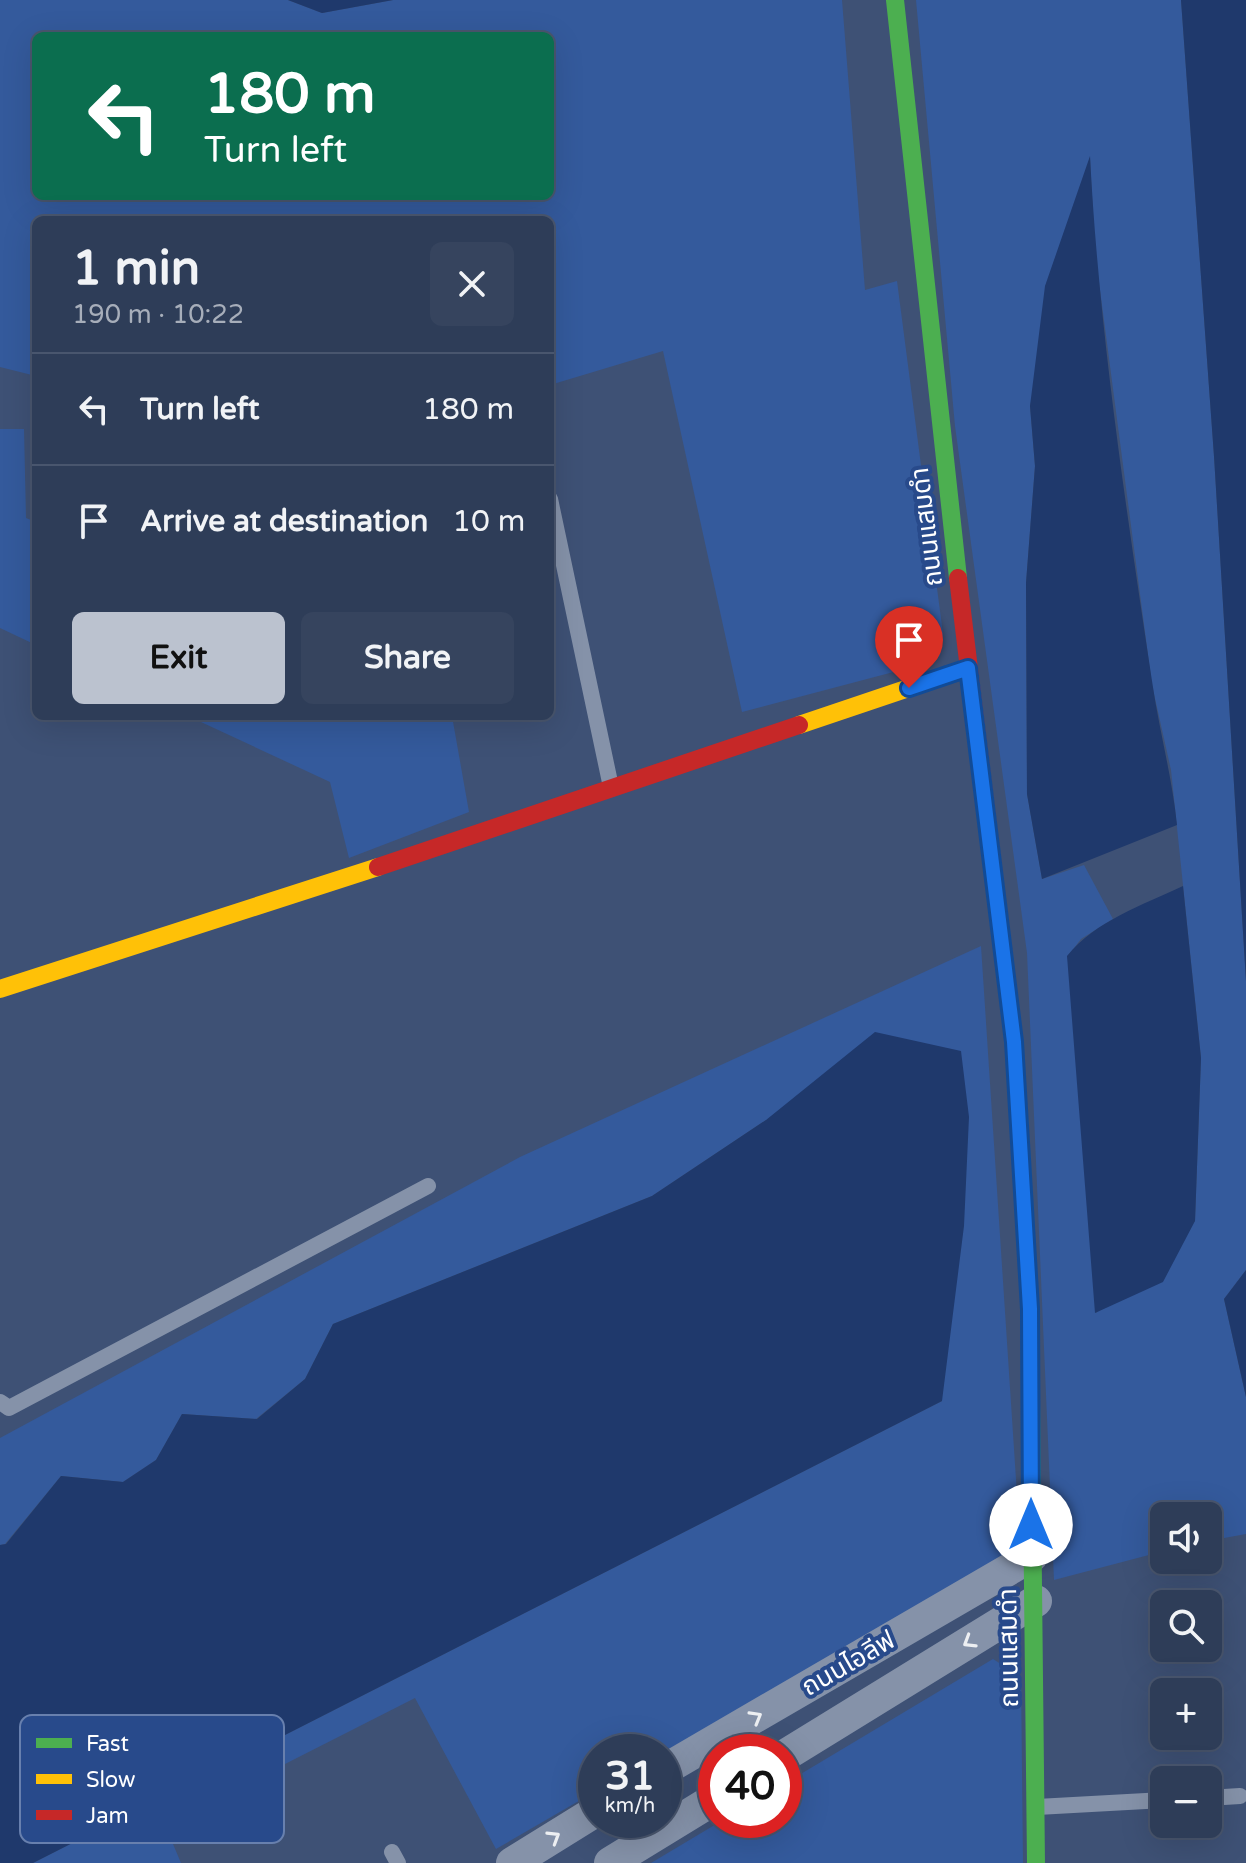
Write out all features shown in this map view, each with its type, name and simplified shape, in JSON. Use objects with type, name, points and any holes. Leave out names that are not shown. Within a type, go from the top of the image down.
[{"type":"street","name":"ถนนแสมดำ","points":[[895,0],[968,668],[1014,1042],[1030,1309],[1032,1556],[1036,1601],[1036,1863]]},
{"type":"street","points":[[0,989],[163,939],[968,668]]},
{"type":"street","name":"ถนนไอลีฟ","points":[[682,1760],[1032,1556]]},
{"type":"street","name":"ถนนไอลีฟ","points":[[802,1745],[1036,1601]]},
{"type":"street","points":[[610,1863],[698,1809]]},
{"type":"street","points":[[512,1863],[578,1822]]},
{"type":"lane","points":[[554,518],[612,788]]},
{"type":"lane","points":[[0,1402],[9,1408],[428,1186]]},
{"type":"lane","points":[[1222,1797],[1240,1796]]},
{"type":"lane","points":[[1035,1808],[1150,1801]]},
{"type":"shaded area","points":[[0,0],[288,0],[322,13],[393,0],[842,0],[865,290],[897,281],[943,634],[940,656],[920,665],[742,712],[663,351],[554,384],[554,216],[32,216],[32,375],[0,367]]},
{"type":"shaded area","points":[[288,0],[393,0],[322,13]]},
{"type":"shaded area","points":[[916,0],[1181,0],[1214,456],[1246,981],[1246,1270],[1224,1299],[1246,1397],[1246,1534],[1222,1538],[1222,1502],[1150,1502],[1150,1555],[1054,1580],[1027,953],[955,426]],"holes":[[[1090,158],[1095,252],[1152,685],[1171,770],[1201,1058],[1195,1221],[1096,1313],[1068,956],[1081,939],[1113,919],[1084,865],[1042,879],[1027,794],[1026,583],[1035,466],[1030,406]]]},
{"type":"shaded area","points":[[1181,0],[1246,0],[1246,981],[1214,456]]},
{"type":"shaded area","points":[[1090,156],[1100,288],[1115,419],[1152,681],[1177,825],[1042,879],[1027,794],[1026,583],[1035,466],[1030,406],[1045,286]]},
{"type":"shaded area","points":[[0,429],[24,429],[26,518],[32,520],[32,643],[0,628]]},
{"type":"shaded area","points":[[197,720],[453,720],[469,812],[349,858],[330,782]]},
{"type":"shaded area","points":[[1183,886],[1201,1058],[1195,1221],[1163,1282],[1095,1313],[1067,956],[1105,923]]},
{"type":"shaded area","points":[[981,946],[1019,1525],[1004,1557],[682,1742],[682,1734],[578,1734],[578,1801],[496,1849],[415,1698],[284,1765],[284,1735],[942,1401],[766,1120],[652,1196],[333,1324],[305,1379],[256,1419],[182,1414],[156,1460],[123,1482],[61,1476],[5,1544],[0,1545],[0,1438],[520,1157]]},
{"type":"shaded area","points":[[875,1032],[961,1051],[969,1117],[964,1226],[942,1401],[284,1735],[284,1715],[20,1715],[20,1843],[72,1843],[33,1863],[0,1863],[0,1545],[6,1544],[61,1476],[123,1482],[156,1460],[182,1414],[257,1419],[305,1379],[333,1324],[652,1196],[766,1120]]},
{"type":"shaded area","points":[[1246,1270],[1246,1397],[1224,1299]]},
{"type":"shaded area","points":[[993,1659],[1021,1677],[1023,1863],[651,1863],[698,1835],[698,1838],[802,1838],[802,1773]]},
{"type":"shaded area","points":[[72,1843],[173,1843],[181,1863],[33,1863]]},
{"type":"traffic: fast","points":[[895,0],[958,578]]},
{"type":"traffic: fast","points":[[1019,1119],[1030,1309],[1036,1863]]},
{"type":"traffic: slow","points":[[799,725],[968,668]]},
{"type":"traffic: slow","points":[[0,989],[378,867]]},
{"type":"traffic: jam","points":[[958,578],[1014,1042],[1019,1119]]},
{"type":"traffic: jam","points":[[378,867],[799,725]]},
{"type":"route","points":[[909,688],[968,668],[1014,1042],[1030,1309],[1031,1525]]}]
